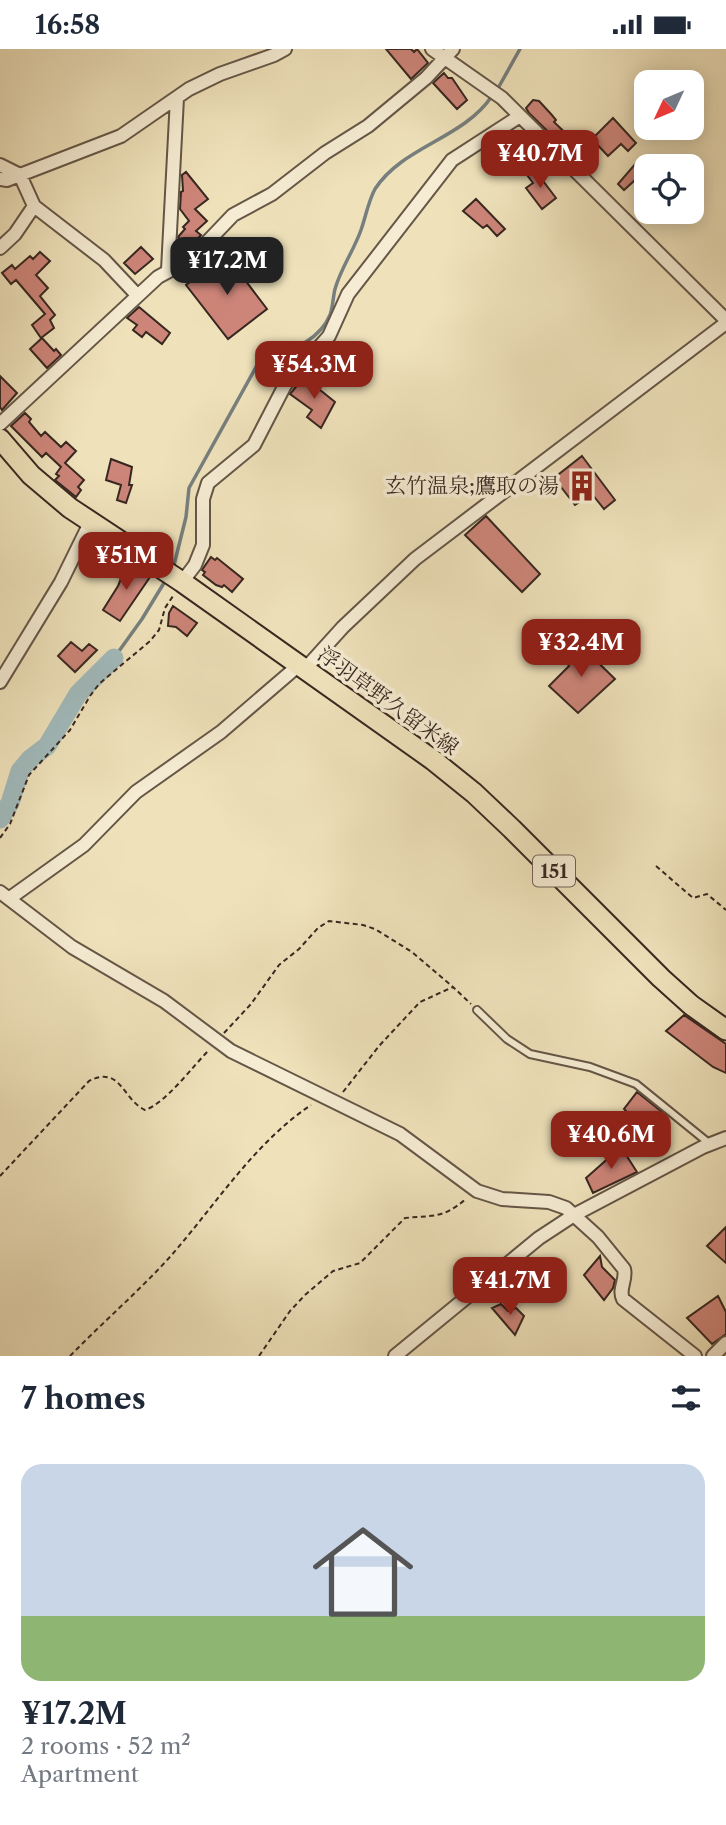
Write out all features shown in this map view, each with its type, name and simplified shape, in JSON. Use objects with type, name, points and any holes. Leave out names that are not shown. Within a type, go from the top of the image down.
[{"type":"main road","name":"浮羽草野久留米線","points":[[0,439],[49,492],[90,523],[180,581],[395,731],[474,793],[661,978],[691,1005],[726,1030]]},
{"type":"street","points":[[0,179],[7,180],[121,136],[190,89],[220,74],[285,49]]},
{"type":"street","points":[[432,49],[450,53],[502,98],[726,322],[415,559],[302,667],[221,732],[136,792],[84,845],[5,895],[72,947],[164,1001],[217,1041],[248,1060],[400,1134],[477,1191],[502,1199],[549,1202],[566,1208],[598,1237],[624,1269],[620,1293],[623,1299],[695,1356]]},
{"type":"street","points":[[0,424],[137,295],[168,270],[191,259],[233,215],[272,194],[315,160],[377,119],[426,78],[450,53]]},
{"type":"street","points":[[168,270],[177,98]]},
{"type":"street","points":[[180,581],[195,565],[203,545],[203,499],[208,483],[254,445],[285,385],[329,336],[348,294],[452,159],[520,116]]},
{"type":"street","points":[[0,165],[20,174],[34,206],[104,260],[137,295]]},
{"type":"street","points":[[0,248],[20,228],[34,206]]},
{"type":"street","points":[[0,683],[61,582],[90,523]]},
{"type":"street","points":[[395,1356],[524,1248],[575,1215],[726,1138]]},
{"type":"street","points":[[713,1356],[726,1342]]},
{"type":"lane","points":[[477,1010],[507,1039],[530,1054],[590,1067],[636,1084],[710,1144]]},
{"type":"path","points":[[0,838],[10,824],[29,775],[70,730],[99,684],[150,641],[159,630],[165,608],[180,581]]},
{"type":"path","points":[[656,866],[693,898],[707,894],[726,910]]},
{"type":"path","points":[[0,1175],[89,1081],[99,1076],[116,1080],[137,1106],[145,1110],[152,1108],[251,1004],[279,965],[299,949],[324,922],[363,925],[376,929],[412,952],[477,1010]]},
{"type":"path","points":[[69,1356],[169,1258],[213,1207],[230,1182],[264,1145],[299,1113],[330,1100],[420,1002],[453,987]]},
{"type":"path","points":[[259,1356],[290,1311],[333,1271],[360,1263],[405,1219],[435,1217],[446,1213],[477,1191]]},
{"type":"building","points":[[386,49],[411,49],[414,52],[417,49],[428,63],[411,79]]},
{"type":"building","points":[[444,73],[448,78],[452,78],[467,100],[457,109],[433,83]]},
{"type":"building","points":[[533,100],[539,101],[556,120],[554,122],[578,145],[570,153],[529,113],[526,108]]},
{"type":"building","points":[[613,118],[636,143],[628,151],[621,144],[608,156],[592,139]]},
{"type":"building","points":[[634,165],[634,181],[624,190],[618,184]]},
{"type":"building","points":[[534,169],[556,198],[542,209],[526,188],[533,183],[527,175]]},
{"type":"building","points":[[186,172],[208,199],[195,209],[207,221],[196,231],[201,235],[189,248],[178,237],[189,221],[180,209],[182,175]]},
{"type":"building","points":[[476,199],[505,229],[497,236],[487,225],[483,228],[463,211]]},
{"type":"building","points":[[141,247],[153,259],[135,274],[124,263]]},
{"type":"building","points":[[40,252],[50,261],[36,275],[48,288],[40,296],[55,315],[50,320],[54,328],[41,338],[32,325],[45,314],[16,280],[11,284],[2,273],[12,265],[15,269],[30,256],[33,259]]},
{"type":"building","points":[[226,255],[267,309],[228,339],[186,285]]},
{"type":"building","points":[[139,307],[170,333],[162,344],[146,332],[142,337],[133,330],[137,325],[127,318]]},
{"type":"building","points":[[42,338],[61,355],[47,368],[30,349]]},
{"type":"building","points":[[0,376],[17,393],[2,410],[0,407]]},
{"type":"building","points":[[304,377],[335,402],[321,428],[307,417],[312,410],[290,394]]},
{"type":"building","points":[[25,413],[41,436],[45,432],[61,447],[66,442],[76,451],[65,463],[84,480],[78,487],[81,490],[76,497],[55,480],[61,467],[46,453],[42,457],[11,426]]},
{"type":"building","name":"玄竹温泉;鷹取の湯","points":[[582,456],[615,500],[604,509],[592,494],[575,505],[554,478]]},
{"type":"building","points":[[111,459],[132,467],[129,485],[132,485],[126,503],[117,500],[121,485],[106,480]]},
{"type":"building","points":[[486,516],[540,574],[522,592],[465,535]]},
{"type":"building","points":[[211,557],[215,560],[217,558],[243,579],[232,592],[203,575],[205,572],[202,570]]},
{"type":"building","points":[[128,562],[150,577],[120,621],[103,610],[118,586]]},
{"type":"building","points":[[173,606],[197,623],[187,636],[176,627],[168,626],[169,613]]},
{"type":"building","points":[[71,642],[82,651],[89,644],[97,650],[75,672],[58,656]]},
{"type":"building","points":[[579,644],[615,679],[578,713],[549,686],[569,666],[564,657]]},
{"type":"building","points":[[684,1015],[726,1044],[726,1073],[713,1067],[666,1031]]},
{"type":"building","points":[[637,1092],[662,1112],[645,1131],[624,1109]]},
{"type":"building","points":[[621,1147],[637,1172],[593,1193],[586,1178]]},
{"type":"building","points":[[726,1227],[726,1263],[707,1246]]},
{"type":"building","points":[[600,1256],[602,1267],[615,1280],[613,1288],[604,1300],[584,1275]]},
{"type":"building","points":[[718,1296],[726,1312],[726,1334],[712,1344],[687,1318]]},
{"type":"building","points":[[501,1304],[508,1311],[516,1308],[524,1316],[515,1335],[492,1308]]},
{"type":"waterway","points":[[497,90],[520,49]]},
{"type":"waterway","points":[[173,569],[186,517],[189,488],[260,360],[310,340],[325,324],[331,312],[338,281],[358,237],[375,189],[401,162],[465,123],[480,111],[492,96]]},
{"type":"waterway","points":[[114,658],[167,578]]},
{"type":"waterway","points":[[0,819],[10,803],[20,771],[47,746],[78,694],[114,658]]},
{"type":"place","name":"玄竹温泉;鷹取の湯","points":[[582,486]]}]
